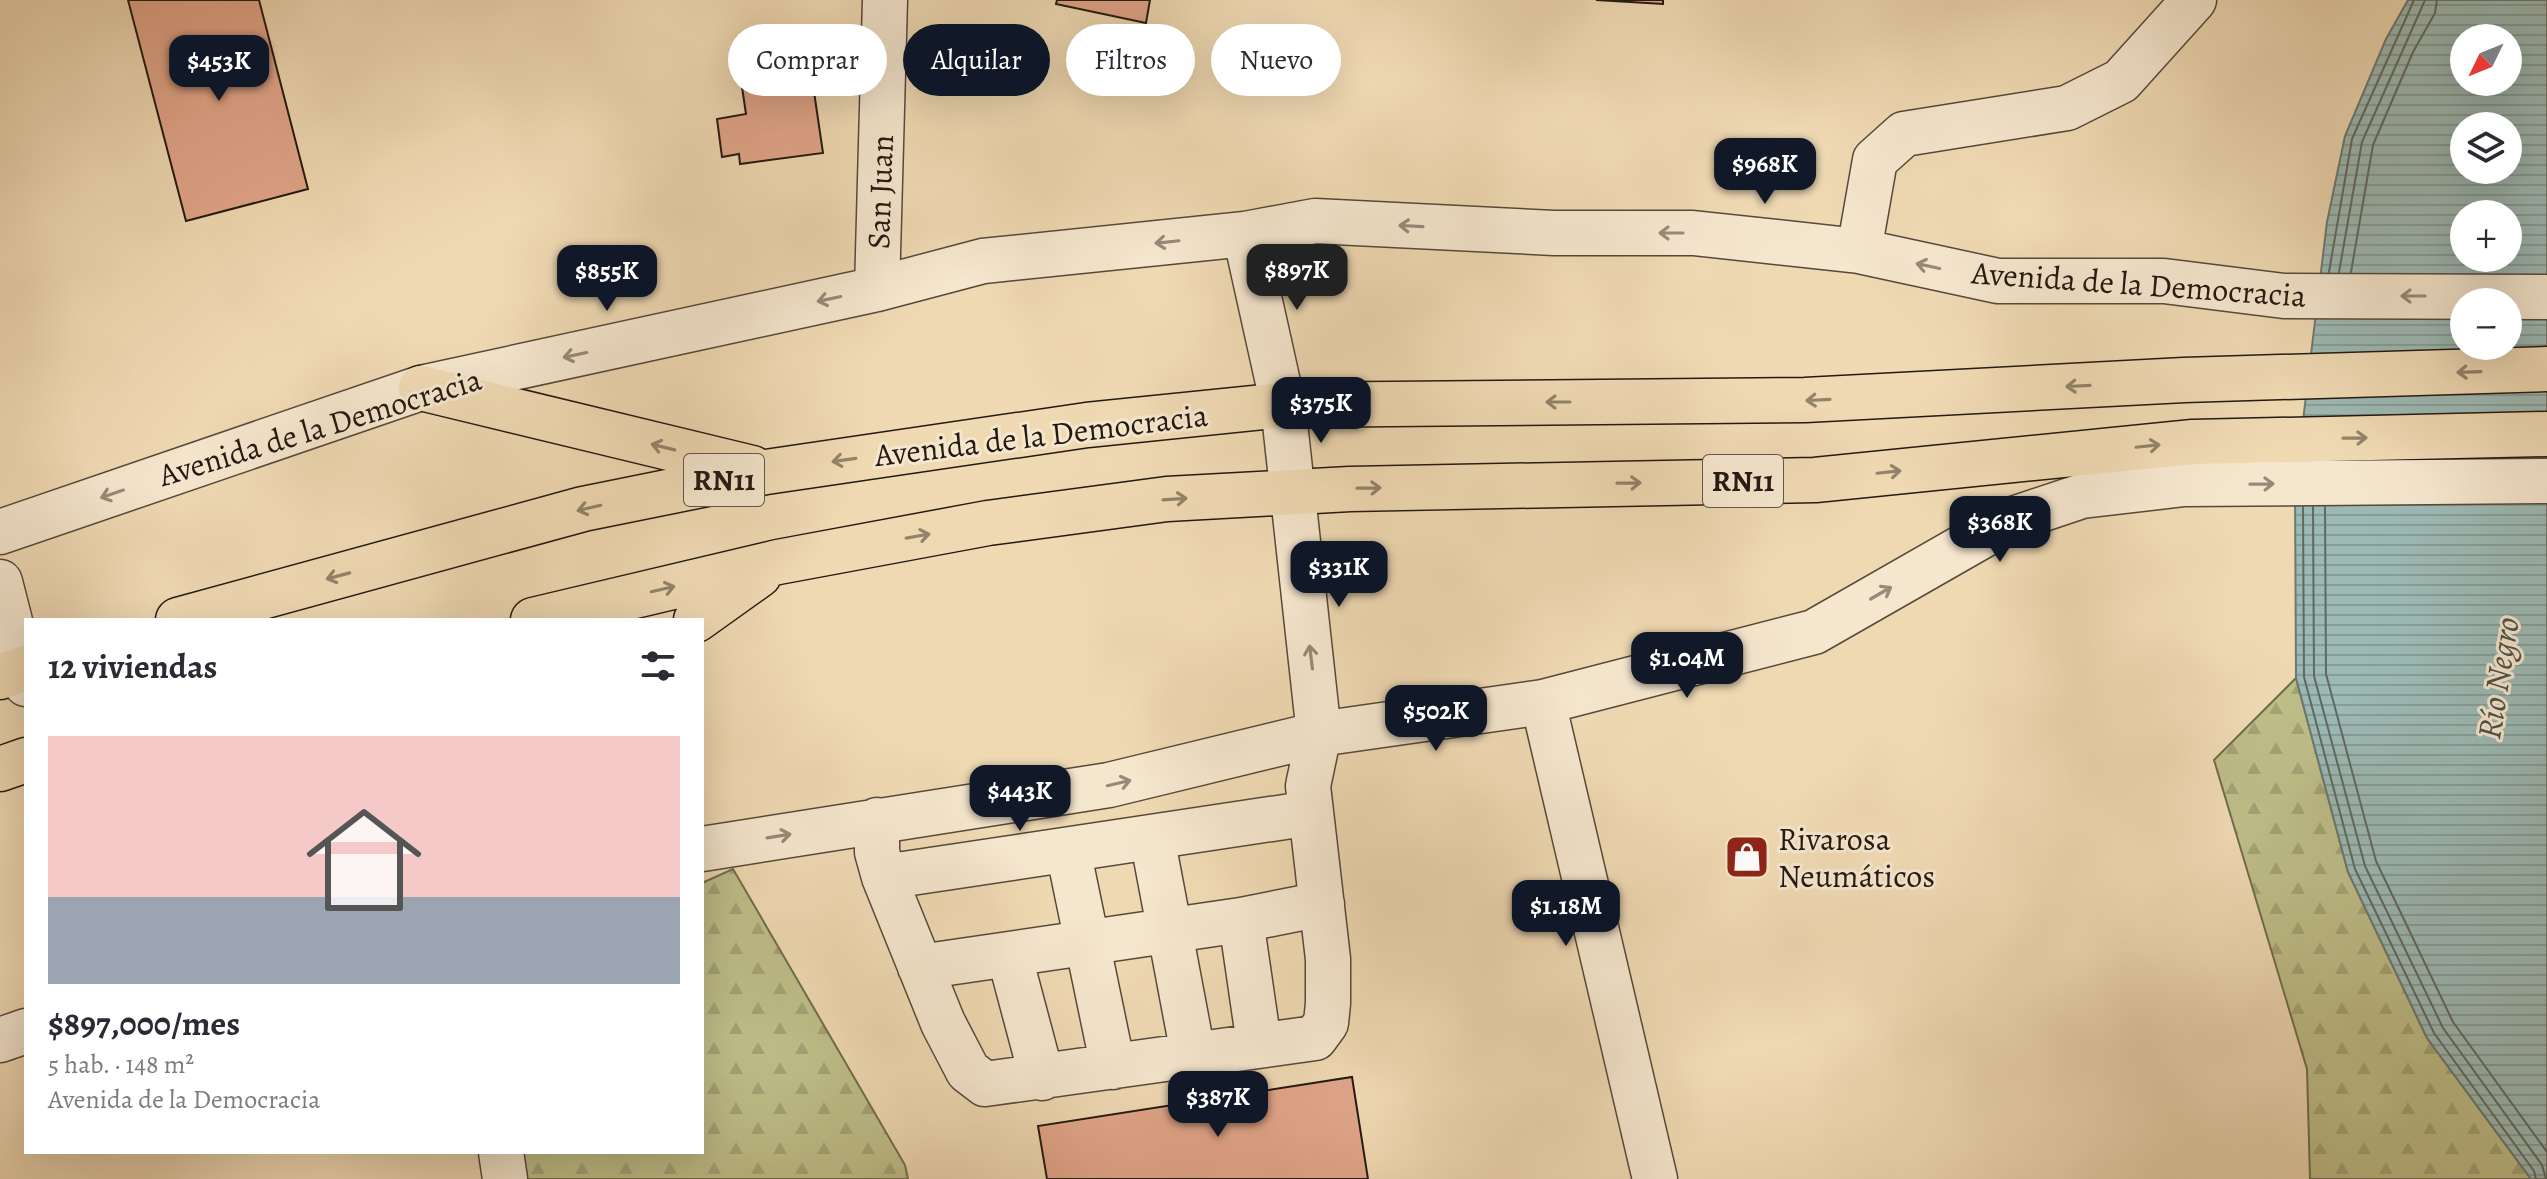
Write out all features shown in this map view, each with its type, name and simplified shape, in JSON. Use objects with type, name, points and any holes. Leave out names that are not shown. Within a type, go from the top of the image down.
[{"type":"highway","name":"Avenida de la Democracia","points":[[185,618],[583,509],[766,472],[1087,425],[1283,405],[1805,400],[2184,380],[2547,369]]},
{"type":"highway","points":[[421,388],[766,472]]},
{"type":"highway","name":"RN11","points":[[541,618],[778,562],[988,523],[1167,499],[1291,492],[1815,480],[2193,442],[2547,434]]},
{"type":"highway","points":[[699,618],[778,562]]},
{"type":"highway","points":[[0,769],[24,761]]},
{"type":"street","name":"San Juan","points":[[877,289],[885,0]]},
{"type":"street","points":[[1859,251],[1875,160],[1904,134],[2067,108],[2121,81],[2194,0]]},
{"type":"street","name":"Avenida de la Democracia","points":[[0,532],[421,388],[877,289],[983,261],[1245,234],[1315,221],[1554,233],[1693,233],[1859,251],[1998,281],[2164,281],[2284,296],[2547,297]]},
{"type":"street","points":[[877,820],[877,852],[884,877],[920,967],[968,1071],[985,1084],[996,1085],[1315,1038],[1326,1023],[1328,959],[1308,786],[1319,734],[1283,405],[1245,234]]},
{"type":"street","points":[[704,849],[1109,785],[1319,734],[1543,702],[1814,632],[2010,520],[2082,496],[2184,484],[2547,481]]},
{"type":"street","points":[[0,582],[18,675]]},
{"type":"street","points":[[1543,702],[1655,1179]]},
{"type":"street","points":[[884,877],[1311,813]]},
{"type":"street","points":[[1152,837],[1193,1054]]},
{"type":"street","points":[[1068,850],[1113,1067]]},
{"type":"street","points":[[920,967],[1241,920],[1322,904]]},
{"type":"street","points":[[1241,920],[1259,1044]]},
{"type":"street","points":[[1009,954],[1042,1078]]},
{"type":"street","points":[[0,1040],[24,1032]]},
{"type":"street","points":[[501,1154],[505,1179]]},
{"type":"green space","points":[[2296,678],[2348,872],[2427,1038],[2531,1179],[2310,1179],[2307,1069],[2214,760]]},
{"type":"green space","points":[[733,869],[905,1165],[908,1179],[499,1179],[501,1154],[704,1154],[704,882]]},
{"type":"water","name":"Río Negro","points":[[2408,0],[2547,0],[2547,1179],[2531,1179],[2427,1038],[2348,872],[2296,678],[2295,487],[2327,222],[2345,136],[2386,39]]},
{"type":"building","points":[[128,0],[259,0],[308,189],[186,221]]},
{"type":"building","points":[[1057,0],[1150,0],[1146,23],[1056,4]]},
{"type":"building","points":[[1596,0],[1663,0],[1663,4]]},
{"type":"building","points":[[743,96],[815,96],[823,153],[740,164],[739,154],[722,157],[717,119],[746,114]]},
{"type":"building","points":[[1352,1077],[1368,1179],[1047,1179],[1038,1126]]},
{"type":"place","name":"Rivarosa Neumáticos","points":[[1747,857]]}]
